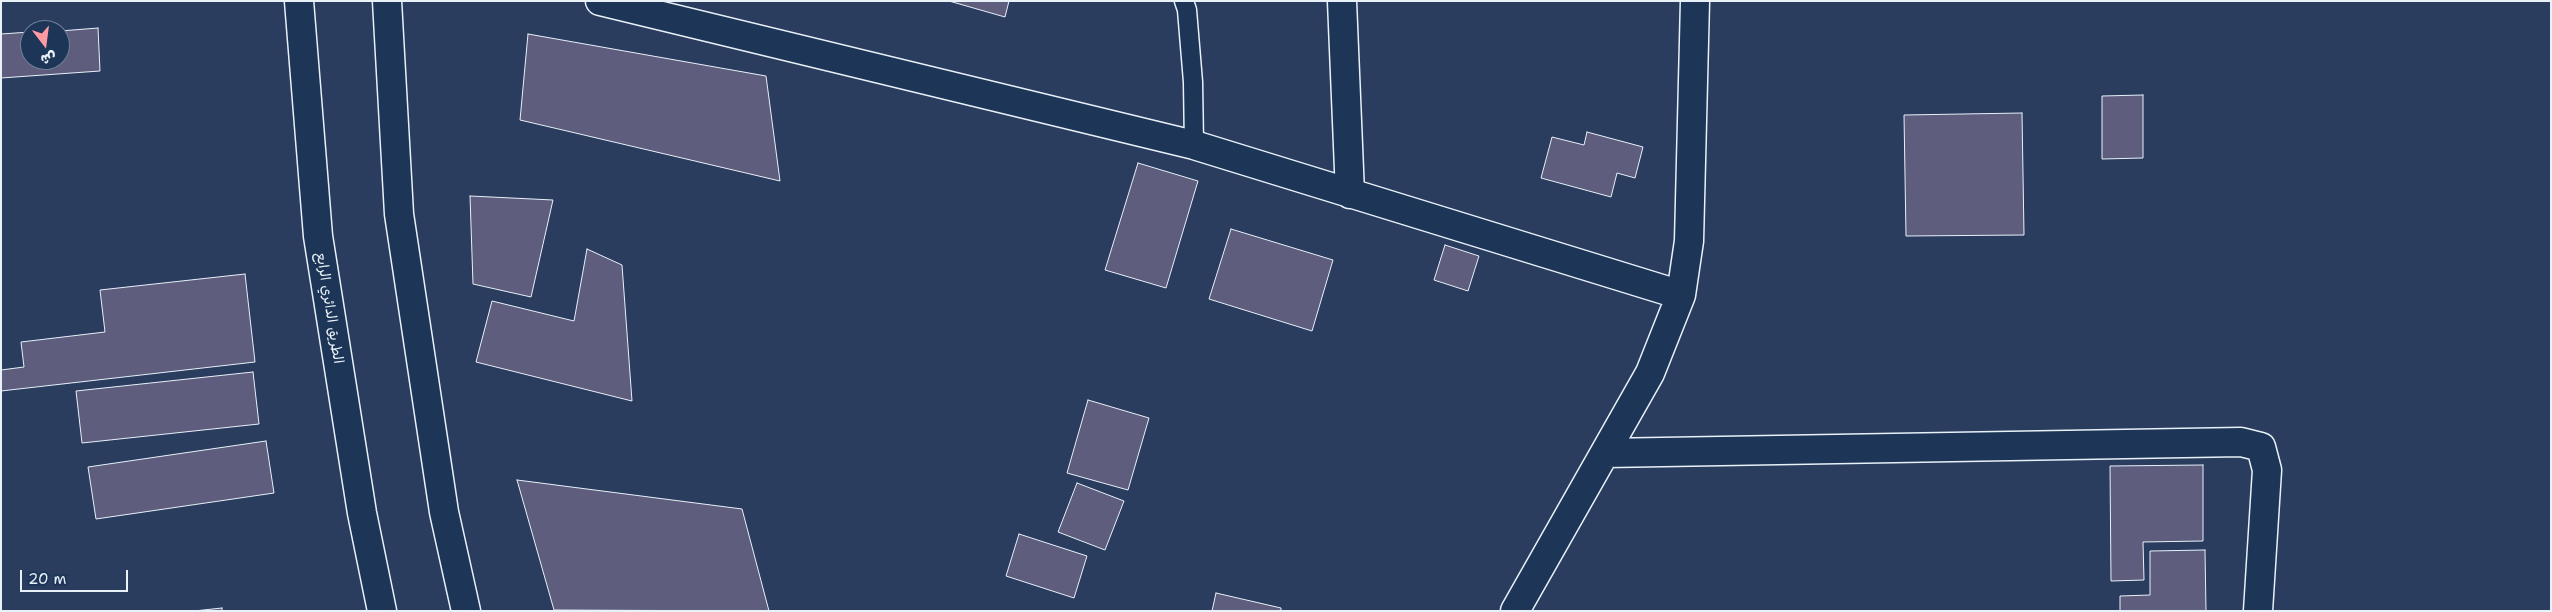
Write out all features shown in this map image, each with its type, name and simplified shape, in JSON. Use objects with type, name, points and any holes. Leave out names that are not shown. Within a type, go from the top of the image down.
[{"type":"street","name":"الطريق الدائري الرابع","points":[[299,1],[318,236],[362,513],[382,611]]},
{"type":"street","points":[[387,1],[399,214],[444,512],[466,611]]},
{"type":"street","points":[[600,1],[1194,145],[1681,295]]},
{"type":"street","points":[[1342,1],[1350,194]]},
{"type":"street","points":[[1515,611],[1650,373],[1681,295],[1689,241],[1696,1]]},
{"type":"street","points":[[1605,453],[2241,442],[2261,447],[2267,470],[2258,611]]},
{"type":"lane","points":[[1184,1],[1193,82],[1194,145]]},
{"type":"building","points":[[949,1],[1009,1],[1005,17]]},
{"type":"building","points":[[98,28],[100,71],[1,78],[1,34],[20,33],[20,70],[70,70],[70,30]]},
{"type":"building","points":[[528,34],[766,76],[780,181],[520,120]]},
{"type":"building","points":[[2143,95],[2143,158],[2102,159],[2102,96]]},
{"type":"building","points":[[2022,113],[2024,235],[1906,236],[1904,115]]},
{"type":"building","points":[[1587,132],[1643,147],[1635,178],[1617,173],[1611,197],[1541,178],[1552,137],[1584,145]]},
{"type":"building","points":[[1138,163],[1198,181],[1166,288],[1105,270]]},
{"type":"building","points":[[470,196],[553,200],[531,297],[473,284]]},
{"type":"building","points":[[1231,229],[1333,260],[1312,331],[1209,299]]},
{"type":"building","points":[[1445,245],[1479,256],[1468,291],[1434,280]]},
{"type":"building","points":[[587,249],[622,265],[632,401],[476,362],[492,301],[574,321]]},
{"type":"building","points":[[245,274],[255,362],[1,391],[1,370],[24,367],[21,342],[105,332],[100,290]]},
{"type":"building","points":[[253,372],[259,424],[82,443],[76,391]]},
{"type":"building","points":[[1088,400],[1149,418],[1128,490],[1067,473]]},
{"type":"building","points":[[266,441],[274,493],[96,519],[88,467]]},
{"type":"building","points":[[2203,465],[2203,541],[2143,542],[2144,580],[2111,581],[2110,466]]},
{"type":"building","points":[[517,480],[742,509],[769,611],[554,610]]},
{"type":"building","points":[[1077,483],[1124,501],[1105,550],[1058,532]]},
{"type":"building","points":[[1019,534],[1087,556],[1074,598],[1006,576]]},
{"type":"building","points":[[2205,550],[2206,611],[2120,611],[2120,596],[2150,595],[2150,551]]},
{"type":"building","points":[[1216,593],[1281,608],[1281,611],[1212,611]]},
{"type":"building","points":[[222,608],[222,611],[194,611]]}]
